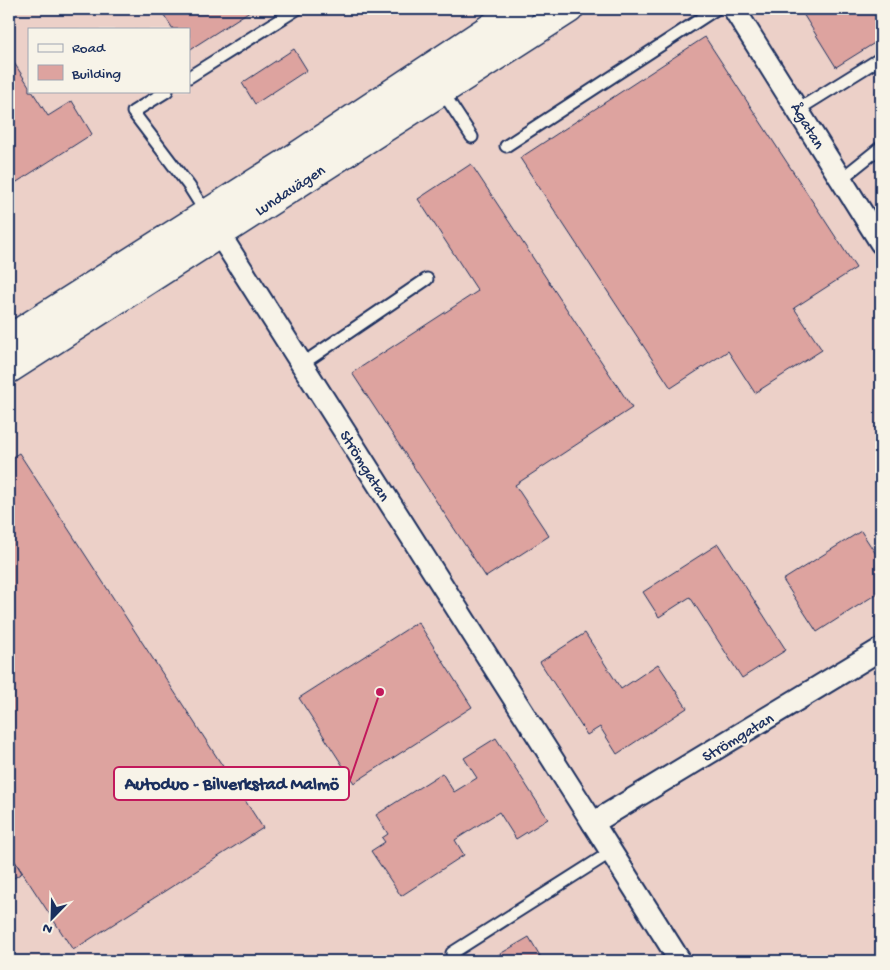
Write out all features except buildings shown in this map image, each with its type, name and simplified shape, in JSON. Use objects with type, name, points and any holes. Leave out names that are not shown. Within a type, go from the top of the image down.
[{"type":"main road","name":"Lundavägen","points":[[9,370],[212,223],[519,9]]},
{"type":"main road","name":"Lundavägen","points":[[9,339],[442,91],[569,9]]},
{"type":"street","name":"Ågatan","points":[[734,9],[799,109],[881,243]]},
{"type":"street","name":"Strömgatan","points":[[212,223],[680,961]]},
{"type":"street","name":"Strömgatan","points":[[593,823],[881,649]]},
{"type":"lane","points":[[190,76],[297,9]]},
{"type":"lane","points":[[506,146],[716,9]]},
{"type":"lane","points":[[799,109],[881,58]]},
{"type":"lane","points":[[442,91],[472,137]]},
{"type":"lane","name":"Strömgatan","points":[[164,92],[134,112],[189,186],[212,223]]},
{"type":"lane","points":[[841,179],[881,147]]},
{"type":"lane","points":[[302,364],[427,279]]},
{"type":"lane","points":[[457,961],[452,953],[611,852]]},
{"type":"shaded area","points":[[9,9],[881,9],[881,961],[9,961]]},
{"type":"place","name":"Autoduo - Bilverkstad Malmö","points":[[380,692]]}]
